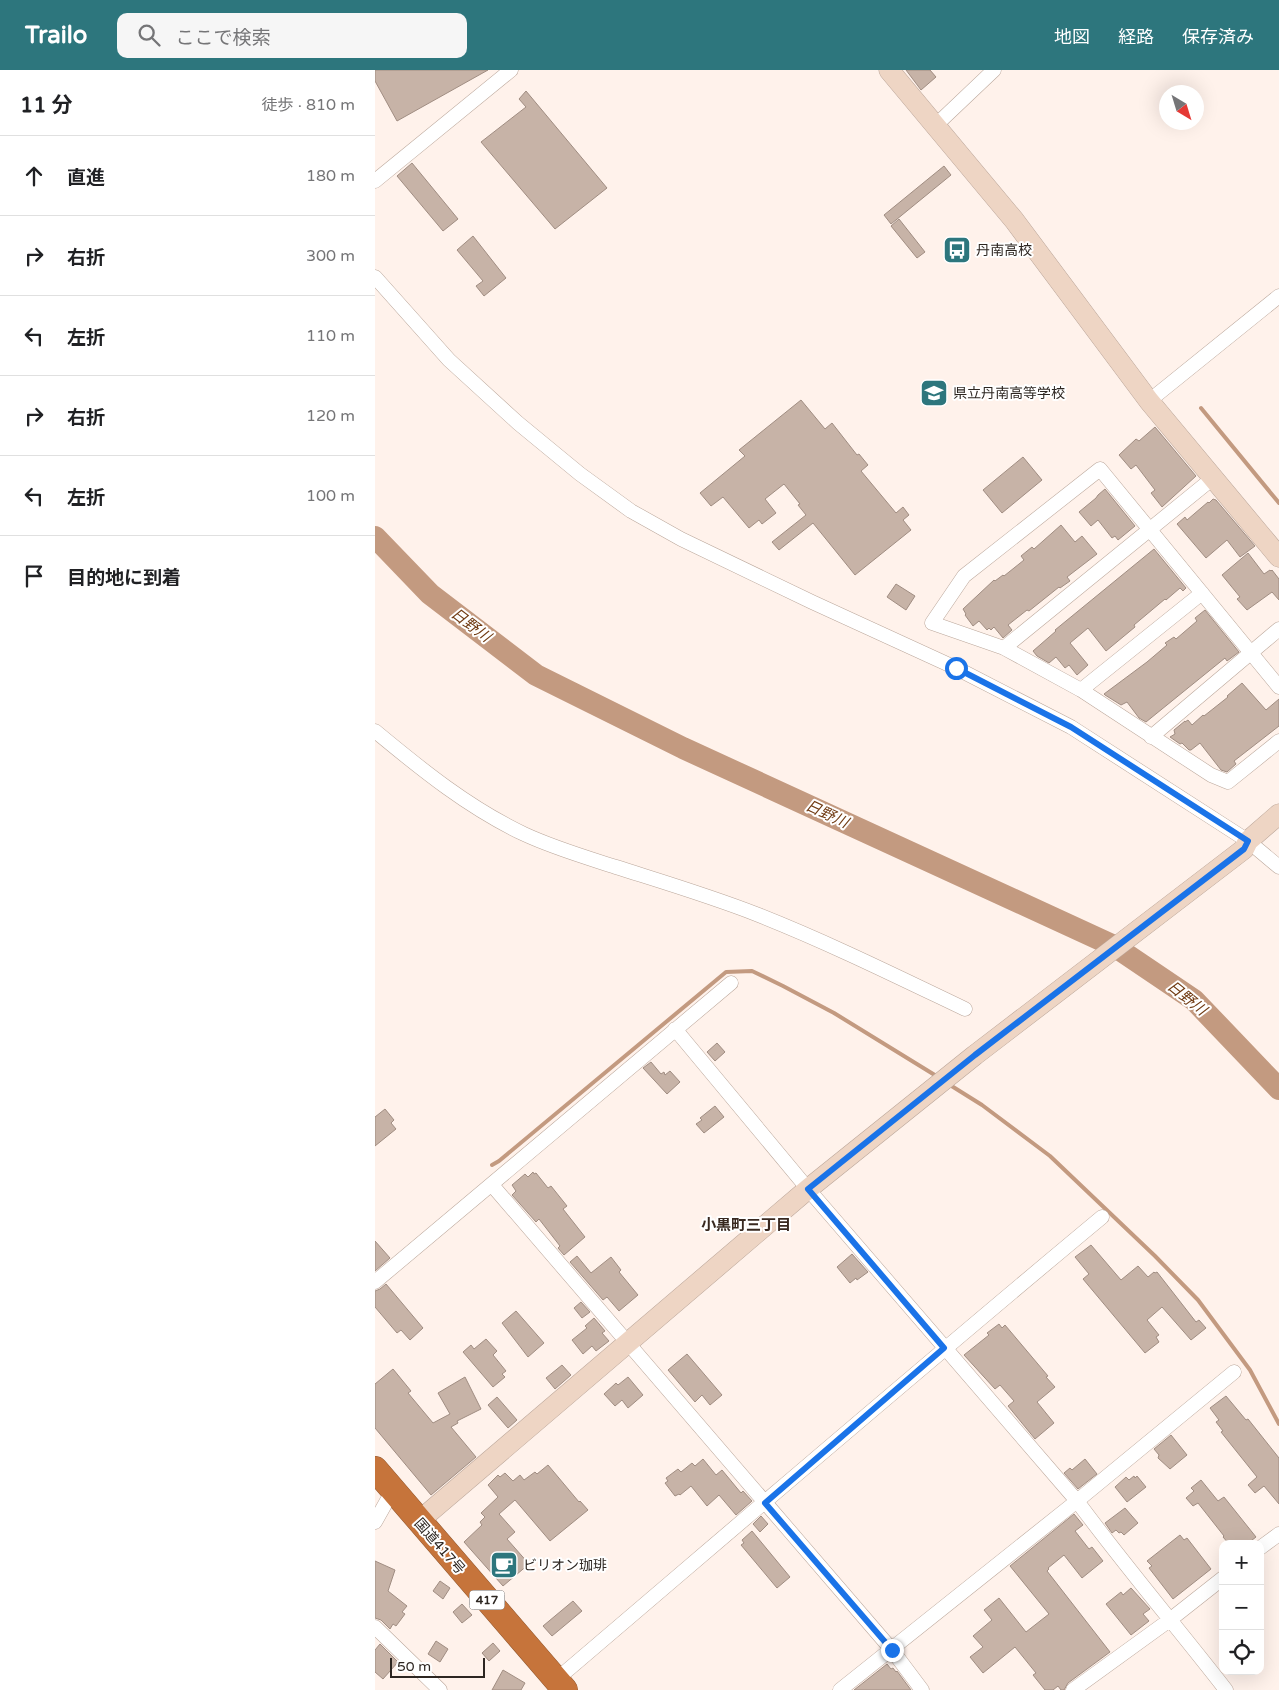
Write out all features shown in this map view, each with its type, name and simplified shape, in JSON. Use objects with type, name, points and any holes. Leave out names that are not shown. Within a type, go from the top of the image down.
[{"type":"highway","name":"国道417号","points":[[375,1469],[560,1685]]},
{"type":"street","points":[[375,181],[511,70]]},
{"type":"street","points":[[889,70],[1014,220],[1149,401],[1279,557]]},
{"type":"street","points":[[935,126],[994,70]]},
{"type":"street","points":[[375,277],[449,360],[518,424],[580,474],[631,511],[681,539],[956,668],[1071,727],[1279,867]]},
{"type":"street","points":[[1149,401],[1279,296]]},
{"type":"street","points":[[1279,687],[1100,468],[964,576],[932,623],[1004,648],[1081,690],[1211,775],[1228,782],[1279,741]]},
{"type":"street","points":[[1004,648],[1213,478]]},
{"type":"street","points":[[1081,690],[1201,593]]},
{"type":"street","points":[[1151,736],[1279,629]]},
{"type":"street","points":[[375,732],[449,789],[489,815],[525,834],[566,851],[691,891],[755,914],[851,954],[965,1009]]},
{"type":"street","points":[[419,1521],[808,1189],[975,1055],[1246,845],[1279,814]]},
{"type":"street","points":[[375,1282],[493,1185],[731,983]]},
{"type":"street","points":[[675,1029],[808,1189],[1077,1501],[1116,1554],[1171,1619],[1226,1690]]},
{"type":"street","points":[[493,1185],[892,1650],[922,1690]]},
{"type":"street","points":[[560,1685],[672,1579],[765,1503],[944,1348],[1102,1217]]},
{"type":"street","points":[[840,1690],[1077,1501],[1234,1372]]},
{"type":"street","points":[[375,1522],[393,1490]]},
{"type":"street","points":[[1264,1545],[1279,1534]]},
{"type":"street","points":[[1073,1690],[1171,1619],[1219,1581]]},
{"type":"street","points":[[375,1627],[440,1690]]},
{"type":"building","points":[[375,70],[488,70],[397,121],[375,81]]},
{"type":"building","points":[[906,70],[930,70],[936,77],[921,90]]},
{"type":"building","points":[[526,91],[607,188],[555,229],[481,142],[526,107],[519,99]]},
{"type":"building","points":[[412,163],[458,219],[443,231],[397,176]]},
{"type":"building","points":[[944,166],[951,175],[891,224],[884,215]]},
{"type":"building","points":[[899,219],[925,252],[917,258],[891,226]]},
{"type":"building","points":[[473,236],[506,278],[484,296],[476,286],[483,281],[457,250]]},
{"type":"building","points":[[801,400],[825,429],[832,423],[857,455],[859,454],[868,465],[861,471],[896,513],[903,507],[909,515],[903,520],[911,530],[855,575],[813,523],[779,550],[772,542],[806,515],[784,484],[765,499],[776,513],[762,524],[759,520],[749,528],[723,497],[711,506],[700,493],[745,456],[739,450]]},
{"type":"building","points":[[1155,427],[1196,476],[1162,507],[1151,493],[1155,490],[1136,465],[1131,469],[1119,455],[1136,439],[1139,441]]},
{"type":"building","points":[[1023,457],[1042,480],[1002,513],[983,490]]},
{"type":"building","points":[[1105,489],[1135,526],[1118,540],[1115,536],[1112,538],[1098,520],[1091,526],[1079,512]]},
{"type":"building","points":[[1213,499],[1216,500],[1255,546],[1240,557],[1227,540],[1206,558],[1177,524],[1185,517],[1187,520]]},
{"type":"building","points":[[1061,525],[1075,542],[1082,536],[1097,554],[1067,577],[1070,581],[1008,625],[1012,630],[1003,638],[994,627],[991,630],[989,628],[987,630],[979,621],[973,626],[963,609],[994,580],[1004,576],[1024,560],[1021,556],[1032,547],[1034,549]]},
{"type":"building","points":[[1154,549],[1186,588],[1183,591],[1180,588],[1165,599],[1106,651],[1088,628],[1070,643],[1088,665],[1077,675],[1069,665],[1065,668],[1056,657],[1049,663],[1037,656],[1033,651],[1055,630]]},
{"type":"building","points":[[1248,553],[1264,574],[1272,570],[1279,579],[1279,600],[1272,592],[1247,610],[1237,599],[1240,597],[1222,575]]},
{"type":"building","points":[[896,584],[915,596],[906,610],[887,597]]},
{"type":"building","points":[[1205,610],[1239,652],[1227,661],[1225,658],[1146,722],[1139,718],[1127,702],[1121,705],[1104,694],[1147,662],[1167,645],[1165,643],[1174,637],[1176,639],[1197,621],[1195,618]]},
{"type":"building","points":[[1242,683],[1266,710],[1279,699],[1279,726],[1234,761],[1236,764],[1227,772],[1221,770],[1200,743],[1189,750],[1182,743],[1180,744],[1170,737],[1175,734],[1174,730],[1185,721],[1188,720],[1192,725],[1228,697]]},
{"type":"building","points":[[717,1043],[725,1052],[715,1061],[707,1052]]},
{"type":"building","points":[[651,1062],[661,1074],[664,1072],[665,1075],[670,1071],[680,1082],[667,1094],[643,1068]]},
{"type":"building","points":[[715,1106],[724,1117],[704,1133],[696,1124],[702,1120],[700,1118]]},
{"type":"building","points":[[385,1109],[394,1120],[391,1123],[396,1129],[375,1146],[375,1117]]},
{"type":"building","points":[[533,1172],[534,1174],[536,1173],[548,1188],[551,1186],[567,1206],[563,1209],[585,1237],[564,1255],[558,1248],[560,1246],[539,1219],[536,1222],[512,1195],[516,1191],[512,1185],[525,1174],[528,1177]]},
{"type":"building","points":[[375,1241],[390,1258],[375,1271]]},
{"type":"building","points":[[1091,1245],[1121,1280],[1138,1266],[1148,1277],[1157,1272],[1196,1322],[1199,1320],[1206,1328],[1191,1340],[1162,1307],[1147,1320],[1159,1335],[1156,1337],[1159,1342],[1145,1353],[1083,1279],[1089,1274],[1075,1257]]},
{"type":"building","points":[[852,1254],[868,1272],[850,1283],[837,1267]]},
{"type":"building","points":[[577,1256],[591,1273],[611,1257],[621,1270],[619,1272],[638,1295],[619,1311],[607,1297],[603,1300],[570,1262]]},
{"type":"building","points":[[386,1284],[423,1328],[410,1340],[401,1330],[397,1333],[375,1307],[375,1291]]},
{"type":"building","points":[[581,1302],[590,1312],[582,1318],[574,1308]]},
{"type":"building","points":[[516,1311],[544,1343],[528,1357],[502,1323]]},
{"type":"building","points":[[594,1318],[605,1331],[602,1333],[609,1341],[596,1351],[592,1346],[583,1354],[572,1340],[587,1328],[585,1326]]},
{"type":"building","points":[[999,1324],[1002,1328],[1005,1325],[1055,1387],[1037,1402],[1054,1423],[1035,1439],[1008,1406],[1014,1401],[1000,1385],[995,1389],[964,1355],[989,1335],[987,1333]]},
{"type":"building","points":[[486,1339],[497,1351],[493,1355],[506,1371],[502,1374],[505,1377],[493,1387],[463,1352],[471,1345],[474,1349]]},
{"type":"building","points":[[687,1354],[722,1395],[710,1405],[702,1395],[695,1402],[668,1370]]},
{"type":"building","points":[[562,1365],[571,1375],[555,1389],[546,1378]]},
{"type":"building","points":[[393,1369],[411,1391],[408,1393],[433,1423],[450,1414],[438,1393],[465,1377],[481,1409],[457,1421],[458,1423],[451,1427],[476,1457],[431,1495],[375,1428],[375,1384]]},
{"type":"building","points":[[628,1377],[643,1395],[628,1408],[622,1400],[615,1406],[604,1394],[616,1383],[618,1385]]},
{"type":"building","points":[[1226,1396],[1246,1420],[1248,1419],[1279,1458],[1279,1504],[1264,1486],[1255,1493],[1248,1485],[1257,1477],[1221,1432],[1223,1431],[1216,1422],[1219,1420],[1210,1408]]},
{"type":"building","points":[[497,1397],[517,1420],[508,1428],[488,1405]]},
{"type":"building","points":[[1171,1435],[1187,1455],[1170,1469],[1158,1458],[1159,1455],[1154,1449]]},
{"type":"building","points":[[703,1459],[716,1475],[722,1470],[741,1493],[743,1491],[752,1501],[736,1515],[719,1495],[707,1506],[691,1486],[680,1495],[675,1496],[665,1483],[668,1481],[666,1478],[678,1469],[681,1472],[692,1463],[695,1466]]},
{"type":"building","points":[[1085,1459],[1097,1474],[1078,1489],[1064,1473],[1070,1468],[1072,1470]]},
{"type":"building","points":[[548,1465],[588,1510],[550,1541],[515,1500],[499,1514],[515,1532],[507,1539],[529,1564],[503,1586],[464,1542],[482,1525],[480,1522],[485,1517],[481,1513],[498,1497],[488,1485],[498,1475],[500,1477],[505,1473],[513,1481],[520,1475],[524,1480],[535,1472],[537,1474]]},
{"type":"building","points":[[1134,1476],[1135,1478],[1137,1476],[1146,1487],[1127,1502],[1115,1487],[1126,1477],[1129,1480]]},
{"type":"building","points":[[1201,1480],[1218,1501],[1224,1497],[1256,1537],[1252,1540],[1226,1540],[1198,1503],[1193,1506],[1186,1498],[1194,1491],[1191,1488]]},
{"type":"building","points":[[1125,1508],[1138,1523],[1124,1535],[1116,1530],[1112,1533],[1105,1523]]},
{"type":"building","points":[[1074,1514],[1083,1525],[1075,1531],[1089,1549],[1092,1547],[1103,1561],[1082,1578],[1064,1555],[1047,1571],[1110,1652],[1068,1683],[1064,1690],[1061,1690],[1058,1686],[1053,1690],[1045,1690],[1033,1675],[1036,1673],[1015,1647],[983,1673],[970,1657],[983,1647],[973,1636],[992,1620],[984,1610],[999,1598],[1026,1632],[1049,1614],[1010,1566]]},
{"type":"building","points":[[761,1516],[768,1524],[760,1532],[753,1524]]},
{"type":"building","points":[[752,1531],[790,1577],[777,1588],[741,1545],[744,1543],[742,1540]]},
{"type":"building","points":[[1180,1535],[1184,1540],[1187,1538],[1211,1569],[1173,1599],[1149,1568],[1152,1566],[1147,1561]]},
{"type":"building","points":[[375,1561],[395,1570],[388,1591],[407,1606],[402,1612],[405,1614],[396,1626],[393,1624],[390,1629],[381,1620],[375,1618]]},
{"type":"building","points":[[440,1581],[450,1588],[443,1599],[433,1591]]},
{"type":"building","points":[[1131,1588],[1150,1609],[1143,1614],[1149,1621],[1131,1635],[1106,1604],[1121,1592],[1123,1595]]},
{"type":"building","points":[[573,1601],[582,1611],[552,1636],[543,1626]]},
{"type":"building","points":[[462,1604],[472,1615],[462,1623],[453,1612]]},
{"type":"building","points":[[436,1641],[448,1649],[440,1662],[428,1654]]},
{"type":"building","points":[[493,1643],[500,1651],[489,1661],[482,1653]]},
{"type":"building","points":[[380,1644],[398,1662],[383,1679],[375,1672],[375,1650]]},
{"type":"building","points":[[887,1664],[891,1669],[893,1668],[897,1671],[911,1690],[854,1690]]},
{"type":"building","points":[[503,1670],[525,1683],[521,1690],[492,1690]]},
{"type":"waterway","points":[[1201,408],[1279,503]]},
{"type":"waterway","name":"日野川","points":[[375,537],[430,594],[536,675],[683,748],[1114,946],[1194,1000],[1279,1089]]},
{"type":"waterway","points":[[492,1165],[726,972],[752,971],[783,986],[834,1013],[938,1077]]},
{"type":"waterway","points":[[950,1085],[982,1105],[1050,1156],[1155,1256],[1198,1300],[1250,1370],[1279,1424]]},
{"type":"place","name":"丹南高校","points":[[957,250]]},
{"type":"place","name":"県立丹南高等学校","points":[[934,393]]},
{"type":"place","name":"ビリオン珈琲","points":[[504,1565]]},
{"type":"district","name":"小黒町三丁目","points":[[746,1225]]},
{"type":"route","points":[[892,1650],[765,1503],[944,1348],[808,1189],[975,1055],[1244,849],[1248,841],[1071,727],[956,668]]}]
